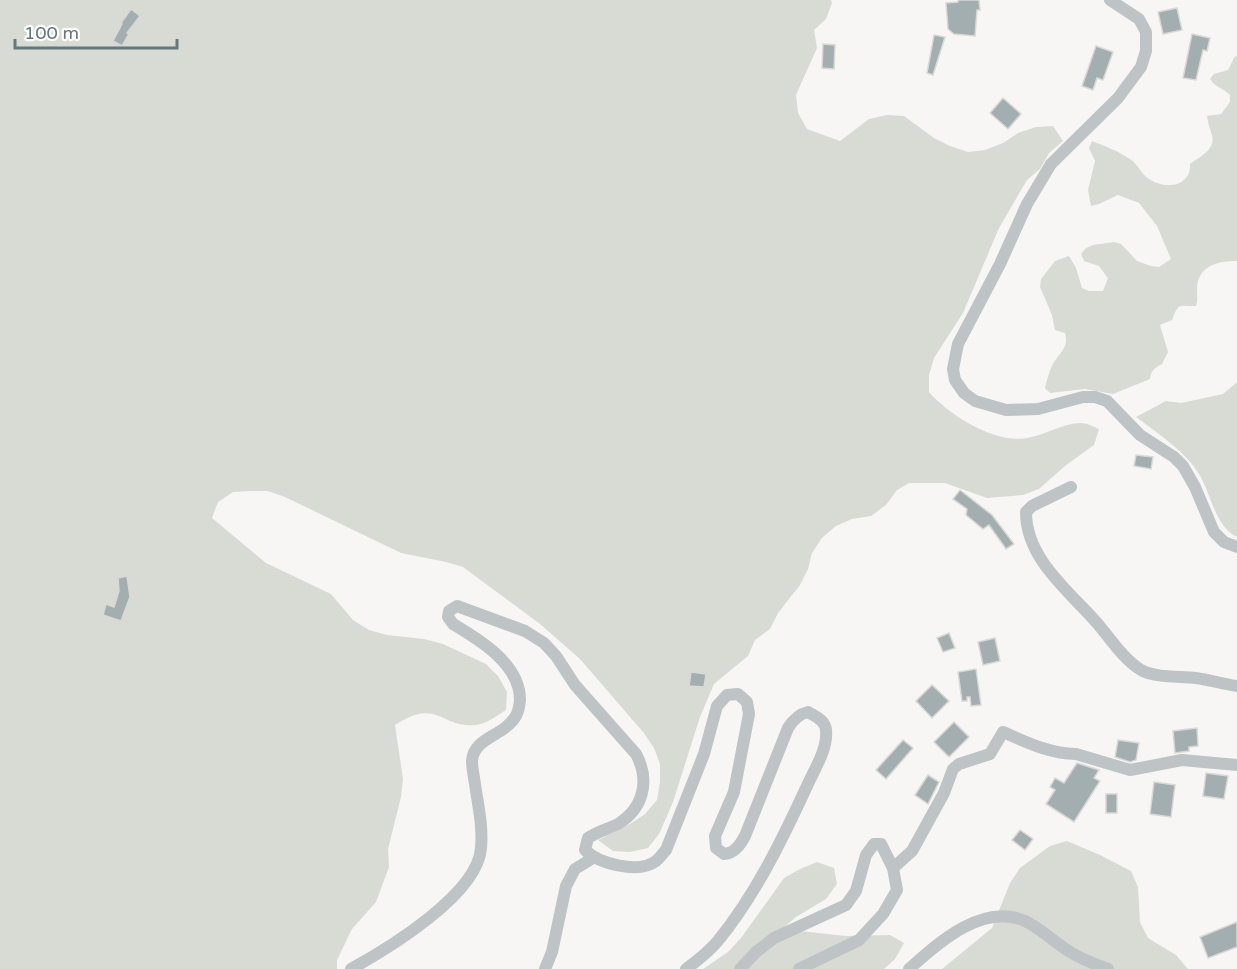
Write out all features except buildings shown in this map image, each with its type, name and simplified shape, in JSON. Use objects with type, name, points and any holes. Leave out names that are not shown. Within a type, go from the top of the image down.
[{"type":"street","points":[[1110,0],[1139,19],[1146,32],[1146,51],[1141,67],[1118,98],[1052,164],[1027,204],[1000,264],[958,344],[953,369],[955,380],[963,393],[975,401],[1006,410],[1038,409],[1083,397],[1095,397],[1107,401],[1140,435],[1174,457],[1183,466],[1195,487],[1214,532],[1224,542],[1237,547]]},
{"type":"street","points":[[1071,487],[1032,506],[1026,512],[1031,537],[1047,569],[1124,655],[1142,671],[1237,686]]},
{"type":"street","points":[[351,969],[420,924],[452,898],[465,884],[480,856],[481,827],[472,760],[478,746],[506,728],[516,718],[520,695],[515,678],[495,654],[453,624],[448,617],[449,611],[457,606],[525,631],[544,643],[556,656],[575,685],[636,754],[641,764],[644,783],[642,795],[634,811],[617,824],[597,831],[588,838],[585,850],[593,858],[632,867],[643,867],[656,861],[666,850],[704,754],[717,706],[727,696],[738,694],[747,702],[749,714],[734,792],[715,836],[716,848],[724,854],[731,853],[740,846],[792,721],[802,713],[808,712],[823,721],[826,740],[820,758],[781,843],[741,909],[717,943],[686,969]]},
{"type":"street","points":[[893,868],[912,851],[944,792],[953,769],[959,764],[990,754],[1003,732],[1037,747],[1076,754],[1130,770],[1182,760],[1237,765]]},
{"type":"street","points":[[740,969],[774,938],[846,905],[856,891],[866,855],[874,844],[881,844],[893,868],[897,890],[883,914],[859,940],[800,969]]},
{"type":"street","points":[[545,969],[552,952],[566,886],[575,869],[593,858]]},
{"type":"street","points":[[909,969],[939,942],[960,929],[1000,915],[1025,921],[1069,952],[1108,969]]},
{"type":"shaded area","points":[[0,0],[831,0],[826,19],[814,30],[817,48],[796,95],[798,113],[807,129],[840,141],[869,119],[887,115],[904,116],[934,138],[968,152],[985,150],[1003,143],[1018,133],[1036,127],[1053,126],[1063,141],[1049,153],[1040,169],[1027,180],[999,228],[963,313],[934,358],[929,375],[929,392],[960,418],[1001,437],[1027,438],[1068,425],[1083,423],[1099,429],[1094,445],[1039,489],[1023,495],[987,498],[945,483],[909,483],[897,490],[886,505],[871,516],[852,519],[836,526],[822,538],[812,553],[808,569],[800,585],[778,613],[770,629],[755,640],[748,656],[714,684],[700,717],[673,802],[659,834],[648,848],[630,852],[613,851],[598,840],[645,814],[657,800],[660,764],[654,748],[643,732],[580,659],[540,624],[463,567],[401,553],[268,491],[233,492],[218,502],[212,518],[266,563],[331,594],[353,620],[369,630],[443,644],[486,664],[498,676],[507,692],[506,710],[476,725],[464,725],[430,713],[409,717],[395,725],[403,779],[401,797],[388,849],[389,867],[376,902],[352,929],[337,960],[337,969],[0,969]]},
{"type":"shaded area","points":[[1235,56],[1237,57],[1237,261],[1217,263],[1206,269],[1197,287],[1196,306],[1178,307],[1172,320],[1160,325],[1168,352],[1162,364],[1152,372],[1150,379],[1113,394],[1085,389],[1050,393],[1045,388],[1048,376],[1066,342],[1065,333],[1055,330],[1052,315],[1040,287],[1041,279],[1055,261],[1069,256],[1076,268],[1082,288],[1089,291],[1103,291],[1108,278],[1099,266],[1084,261],[1081,254],[1086,248],[1114,242],[1121,244],[1137,261],[1151,266],[1159,267],[1171,259],[1157,226],[1139,203],[1118,195],[1091,206],[1088,190],[1095,161],[1089,148],[1092,141],[1130,159],[1146,177],[1155,182],[1169,185],[1182,182],[1189,172],[1190,164],[1206,152],[1212,144],[1207,116],[1221,114],[1230,102],[1230,95],[1210,79],[1214,74],[1228,70]]},
{"type":"shaded area","points":[[1237,382],[1237,537],[1223,526],[1218,518],[1203,482],[1193,466],[1170,443],[1136,417],[1166,401],[1181,403],[1223,394]]},
{"type":"shaded area","points":[[1067,841],[1131,871],[1138,887],[1140,922],[1148,938],[1176,955],[1188,969],[942,969],[992,928],[1010,883],[1020,868],[1050,846]]},
{"type":"shaded area","points":[[817,862],[834,868],[837,884],[826,899],[796,917],[782,929],[846,936],[890,935],[904,943],[895,959],[884,969],[703,969],[728,952],[741,938],[784,878]]}]
